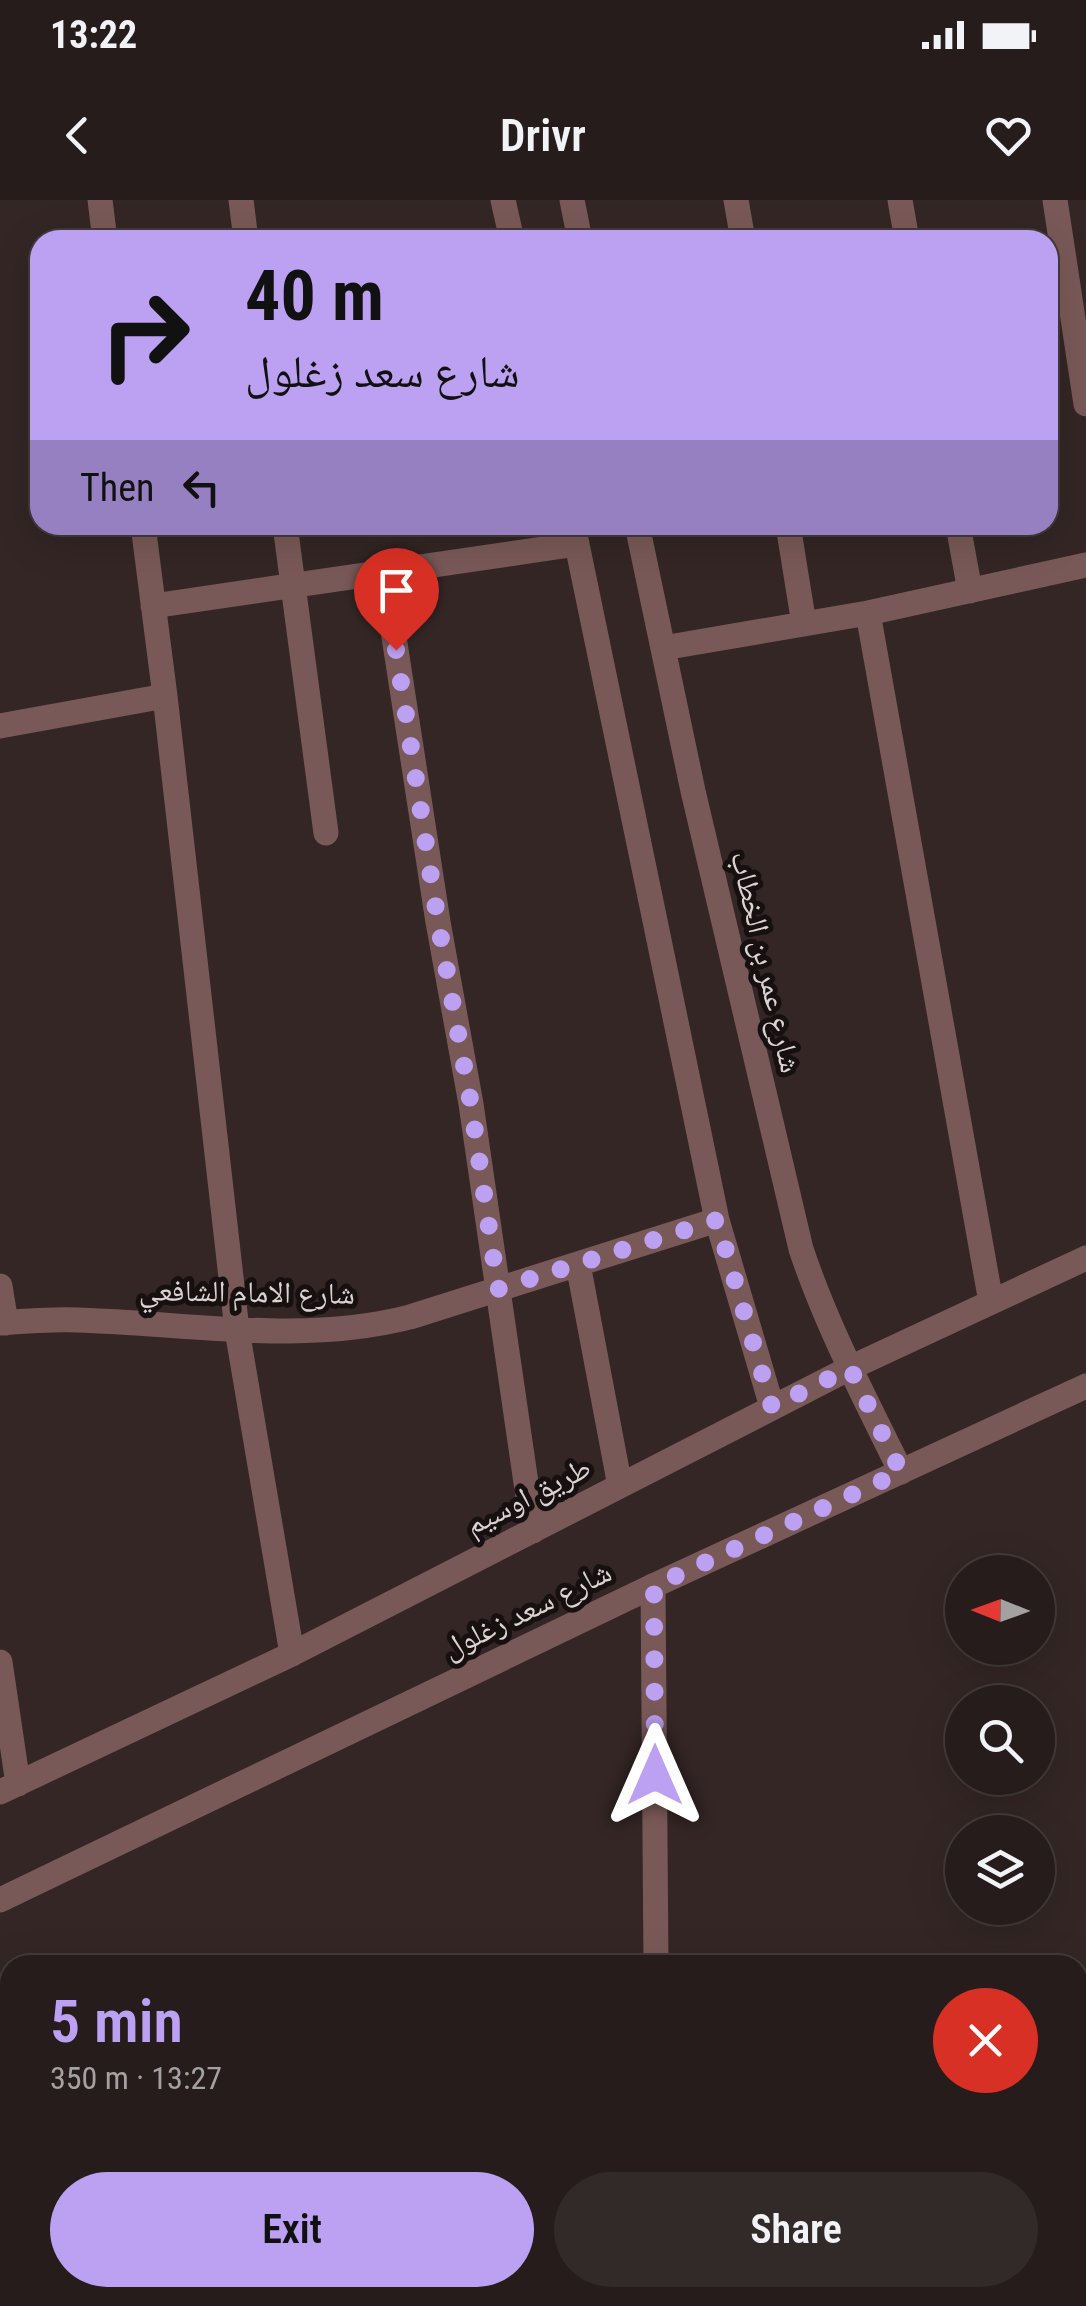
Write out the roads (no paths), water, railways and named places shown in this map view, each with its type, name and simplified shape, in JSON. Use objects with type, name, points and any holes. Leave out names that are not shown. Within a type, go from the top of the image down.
[{"type":"street","points":[[100,200],[104,230]]},
{"type":"street","points":[[241,200],[245,230]]},
{"type":"street","points":[[503,200],[510,230]]},
{"type":"street","points":[[572,200],[578,230]]},
{"type":"street","points":[[736,200],[740,230]]},
{"type":"street","points":[[900,200],[905,230]]},
{"type":"street","points":[[1055,200],[1086,404]]},
{"type":"street","points":[[143,535],[237,1330],[292,1654]]},
{"type":"street","points":[[286,535],[326,833]]},
{"type":"street","points":[[153,606],[384,572],[569,535]]},
{"type":"street","points":[[574,535],[717,1220],[772,1407]]},
{"type":"street","name":"شارع عمر بن الخطاب","points":[[640,535],[698,810],[793,1220],[814,1290],[901,1472]]},
{"type":"street","points":[[790,535],[804,624]]},
{"type":"street","points":[[960,535],[970,591]]},
{"type":"street","points":[[662,648],[868,613],[1086,565]]},
{"type":"street","points":[[384,572],[438,922],[471,1104],[533,1531]]},
{"type":"street","points":[[868,613],[991,1302]]},
{"type":"street","points":[[0,726],[165,696]]},
{"type":"street","name":"شارع الامام الشافعي","points":[[3,1323],[76,1320],[237,1330],[362,1328],[410,1317],[717,1220]]},
{"type":"street","name":"طريق اوسيم","points":[[9,1788],[292,1654],[850,1368],[1086,1258]]},
{"type":"street","points":[[578,1264],[620,1486]]},
{"type":"street","points":[[0,1286],[3,1323]]},
{"type":"street","name":"شارع سعد زغلول","points":[[0,1900],[654,1586],[1086,1386]]},
{"type":"street","points":[[654,1586],[656,1955]]},
{"type":"street","points":[[0,1662],[9,1788]]}]
